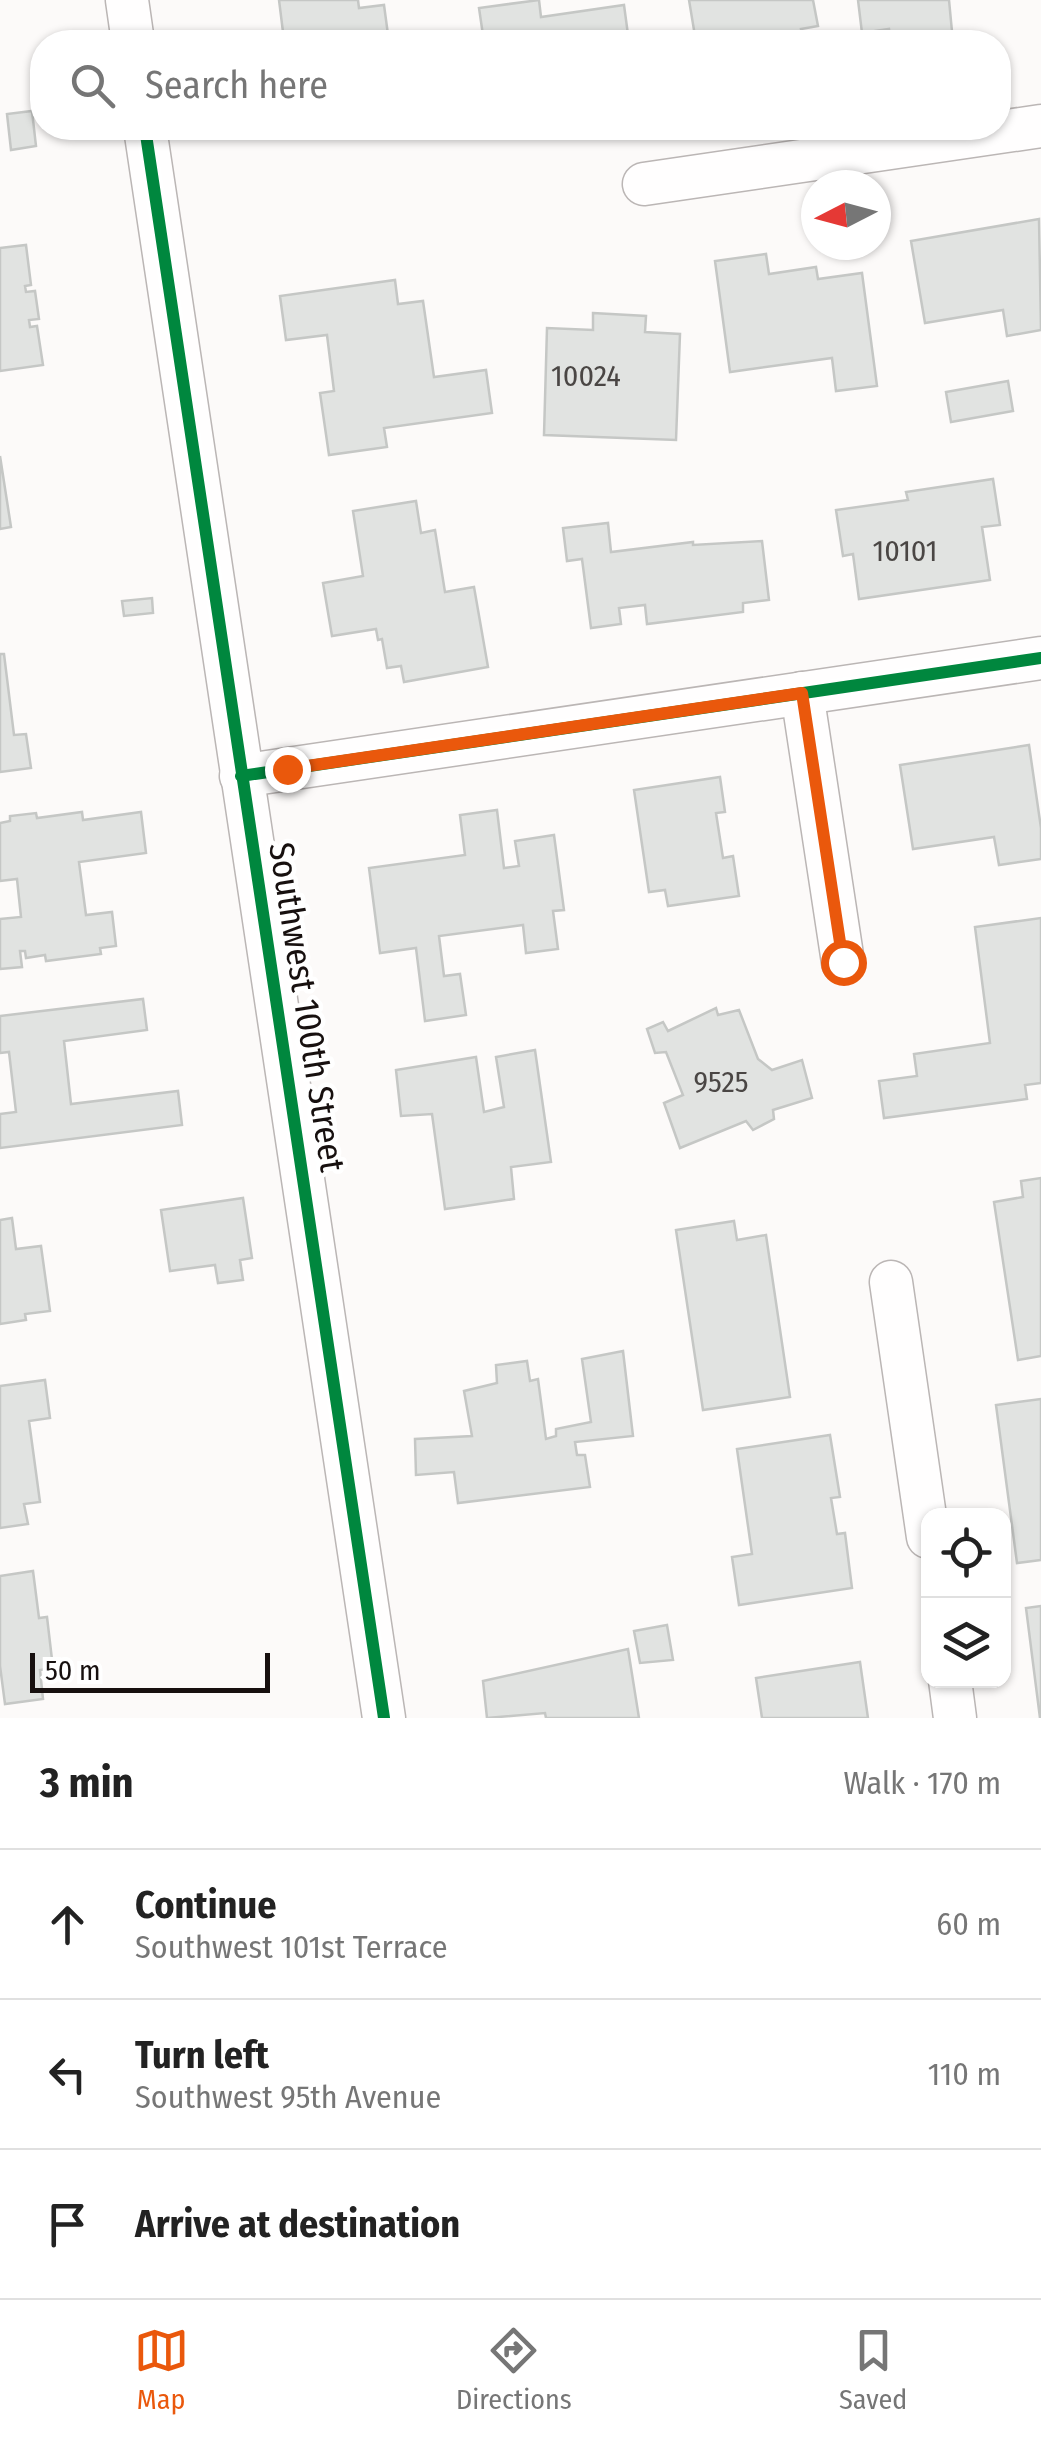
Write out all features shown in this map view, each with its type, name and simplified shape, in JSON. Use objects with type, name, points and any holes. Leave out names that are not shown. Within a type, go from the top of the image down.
[{"type":"street","points":[[126,0],[131,30]]},
{"type":"street","points":[[1011,130],[1041,126]]},
{"type":"street","name":"Southwest 100th Street","points":[[147,140],[384,1718]]},
{"type":"street","points":[[644,184],[945,140]]},
{"type":"street","points":[[241,776],[1041,658]]},
{"type":"street","points":[[802,693],[843,962]]},
{"type":"street","points":[[891,1282],[924,1508]]},
{"type":"street","points":[[951,1688],[955,1718]]},
{"type":"building","points":[[279,0],[358,0],[359,8],[384,5],[387,30],[283,30]]},
{"type":"building","points":[[539,0],[541,17],[624,5],[627,30],[482,30],[479,8]]},
{"type":"building","points":[[689,0],[813,0],[818,26],[801,30],[694,30]]},
{"type":"building","points":[[858,0],[949,0],[952,30],[862,30]]},
{"type":"building","points":[[30,111],[30,140],[35,140],[36,146],[11,150],[7,114]]},
{"type":"building","points":[[1039,219],[1041,330],[1007,336],[1003,310],[925,323],[911,241]]},
{"type":"building","points":[[26,245],[31,285],[25,286],[26,292],[35,291],[39,319],[29,320],[30,327],[37,326],[43,365],[0,371],[0,248]]},
{"type":"building","points":[[766,254],[769,274],[816,267],[818,279],[862,273],[877,386],[836,391],[832,358],[730,372],[715,261]]},
{"type":"building","points":[[395,280],[398,304],[423,301],[434,377],[486,370],[492,413],[384,428],[387,447],[329,455],[320,393],[334,391],[327,335],[286,340],[280,296]]},
{"type":"building","points":[[593,313],[646,316],[645,332],[680,334],[676,440],[544,435],[547,328],[593,330]]},
{"type":"building","points":[[1008,381],[1013,411],[951,422],[946,392]]},
{"type":"building","points":[[0,456],[11,527],[0,529]]},
{"type":"building","points":[[993,479],[1000,525],[982,527],[990,580],[859,599],[853,554],[843,556],[836,510],[908,500],[906,492]]},
{"type":"building","points":[[416,501],[421,533],[435,530],[445,592],[474,587],[488,667],[404,682],[401,666],[387,668],[382,639],[378,640],[376,629],[332,636],[323,583],[363,576],[353,511]]},
{"type":"building","points":[[608,523],[611,552],[693,542],[762,541],[769,600],[743,603],[743,612],[647,624],[645,605],[619,608],[621,624],[591,628],[582,559],[567,561],[563,528]]},
{"type":"building","points":[[152,598],[153,613],[124,616],[122,601]]},
{"type":"building","points":[[0,654],[4,654],[14,735],[26,734],[31,768],[0,772]]},
{"type":"building","points":[[1029,745],[1041,828],[1041,859],[999,865],[994,837],[913,849],[900,765]]},
{"type":"building","points":[[720,777],[725,812],[716,813],[723,858],[733,856],[739,896],[668,906],[665,890],[649,892],[634,790]]},
{"type":"building","points":[[497,810],[504,868],[519,866],[515,841],[554,835],[564,910],[553,911],[558,949],[526,953],[523,925],[439,936],[444,976],[460,974],[466,1015],[425,1021],[416,948],[380,953],[369,868],[465,855],[460,815]]},
{"type":"building","points":[[82,812],[83,820],[141,812],[146,853],[79,862],[86,915],[112,912],[116,946],[100,948],[101,954],[46,961],[45,955],[26,958],[25,951],[20,951],[22,967],[0,969],[0,919],[21,917],[17,879],[0,881],[0,823],[10,821],[10,816],[36,813],[37,818]]},
{"type":"building","points":[[1041,918],[1041,1083],[1025,1085],[1027,1099],[884,1118],[879,1081],[917,1076],[914,1054],[990,1043],[975,927]]},
{"type":"building","points":[[143,999],[147,1030],[64,1041],[71,1104],[178,1091],[182,1125],[0,1148],[0,1114],[16,1112],[9,1052],[0,1053],[0,1016]]},
{"type":"building","points":[[716,1008],[718,1015],[739,1010],[758,1059],[772,1070],[802,1060],[812,1098],[773,1110],[774,1119],[753,1130],[746,1121],[680,1148],[664,1103],[683,1095],[666,1052],[655,1053],[647,1029],[663,1022],[668,1031]]},
{"type":"building","points":[[535,1050],[551,1162],[511,1167],[514,1199],[445,1209],[432,1114],[401,1116],[396,1070],[476,1057],[484,1112],[504,1107],[496,1057]]},
{"type":"building","points":[[1041,1178],[1041,1356],[1018,1360],[994,1202],[1023,1197],[1021,1181]]},
{"type":"building","points":[[243,1198],[252,1258],[240,1260],[243,1280],[218,1283],[215,1265],[170,1271],[161,1210]]},
{"type":"building","points":[[12,1218],[16,1249],[41,1246],[50,1311],[25,1314],[26,1320],[0,1324],[0,1220]]},
{"type":"building","points":[[734,1221],[737,1240],[766,1235],[790,1397],[703,1410],[676,1230]]},
{"type":"building","points":[[623,1351],[633,1436],[575,1442],[577,1455],[585,1455],[590,1487],[458,1503],[454,1472],[416,1475],[415,1439],[472,1436],[464,1391],[497,1383],[496,1365],[527,1361],[530,1381],[538,1379],[546,1439],[556,1436],[556,1429],[591,1422],[582,1359]]},
{"type":"building","points":[[45,1380],[50,1418],[29,1421],[40,1502],[24,1504],[28,1524],[0,1528],[0,1386]]},
{"type":"building","points":[[1041,1399],[1041,1560],[1017,1563],[996,1405]]},
{"type":"building","points":[[830,1435],[840,1497],[831,1498],[837,1534],[845,1533],[852,1588],[739,1605],[732,1557],[752,1554],[737,1449]]},
{"type":"building","points":[[33,1571],[39,1618],[47,1617],[53,1668],[40,1670],[43,1699],[5,1704],[0,1666],[0,1576]]},
{"type":"building","points":[[1041,1606],[1041,1718],[1040,1718],[1026,1608]]},
{"type":"building","points":[[667,1625],[673,1660],[640,1663],[634,1631]]},
{"type":"building","points":[[628,1649],[639,1718],[546,1718],[545,1713],[487,1718],[483,1681]]},
{"type":"building","points":[[860,1662],[868,1718],[762,1718],[756,1678]]},
{"type":"cycle path","points":[[147,140],[384,1718]]},
{"type":"cycle path","points":[[241,776],[1041,658]]},
{"type":"route","points":[[287,769],[802,693],[843,962]]}]
